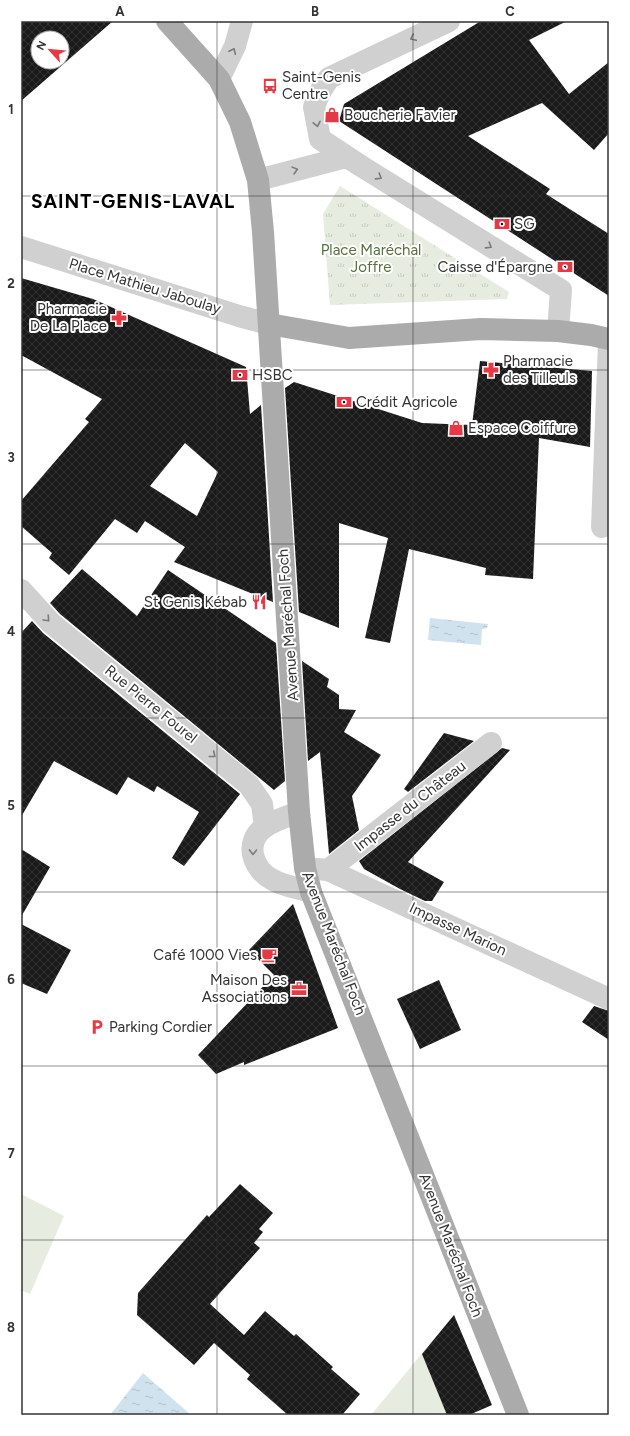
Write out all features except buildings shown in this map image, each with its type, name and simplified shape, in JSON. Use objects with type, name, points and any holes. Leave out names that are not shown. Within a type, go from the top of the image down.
[{"type":"main road","name":"Avenue Maréchal Foch","points":[[167,21],[219,79],[240,122],[258,180],[269,324],[300,812],[305,868],[311,892],[518,1415]]},
{"type":"main road","points":[[269,324],[349,338],[481,329],[558,331],[591,335],[609,341]]},
{"type":"street","points":[[219,79],[235,46],[242,21]]},
{"type":"street","points":[[449,21],[329,78],[320,92],[314,107],[320,139],[561,290],[558,331]]},
{"type":"street","points":[[258,180],[346,156]]},
{"type":"street","name":"Place Mathieu Jaboulay","points":[[21,247],[232,314],[269,324]]},
{"type":"street","points":[[602,527],[607,444],[609,341]]},
{"type":"street","name":"Rue Pierre Fourel","points":[[21,590],[51,623],[249,785],[262,804],[265,827]]},
{"type":"street","name":"Impasse du Château","points":[[328,870],[491,743]]},
{"type":"street","points":[[300,812],[265,827],[255,837],[252,854],[256,866],[273,880],[311,892]]},
{"type":"street","name":"Impasse Marion","points":[[305,868],[328,870],[609,999]]},
{"type":"green space","name":"Place Maréchal Joffre","points":[[340,186],[509,292],[507,299],[330,305],[323,214]]},
{"type":"green space","points":[[21,1194],[64,1216],[30,1294],[21,1290]]},
{"type":"green space","points":[[454,1315],[492,1405],[474,1413],[475,1415],[371,1415]]},
{"type":"water","points":[[430,618],[488,624],[487,628],[482,629],[481,645],[428,640]]},
{"type":"water","points":[[143,1373],[191,1415],[110,1415]]},
{"type":"place","name":"Saint-Genis Centre","points":[[270,86]]},
{"type":"place","name":"Boucherie Favier","points":[[332,115]]},
{"type":"place","name":"SG","points":[[502,224]]},
{"type":"place","name":"Caisse d'Épargne","points":[[565,267]]},
{"type":"place","name":"Pharmacie De La Place","points":[[119,318]]},
{"type":"place","name":"Pharmacie des Tilleuls","points":[[491,370]]},
{"type":"place","name":"HSBC","points":[[240,375]]},
{"type":"place","name":"Crédit Agricole","points":[[344,402]]},
{"type":"place","name":"Espace Coiffure","points":[[456,428]]},
{"type":"place","name":"St Genis Kébab","points":[[259,602]]},
{"type":"place","name":"Café 1000 Vies","points":[[269,955]]},
{"type":"place","name":"Maison Des Associations","points":[[299,989]]},
{"type":"place","name":"Parking Cordier","points":[[97,1027]]},
{"type":"district","name":"SAINT-GENIS-LAVAL","points":[[133,201]]}]
